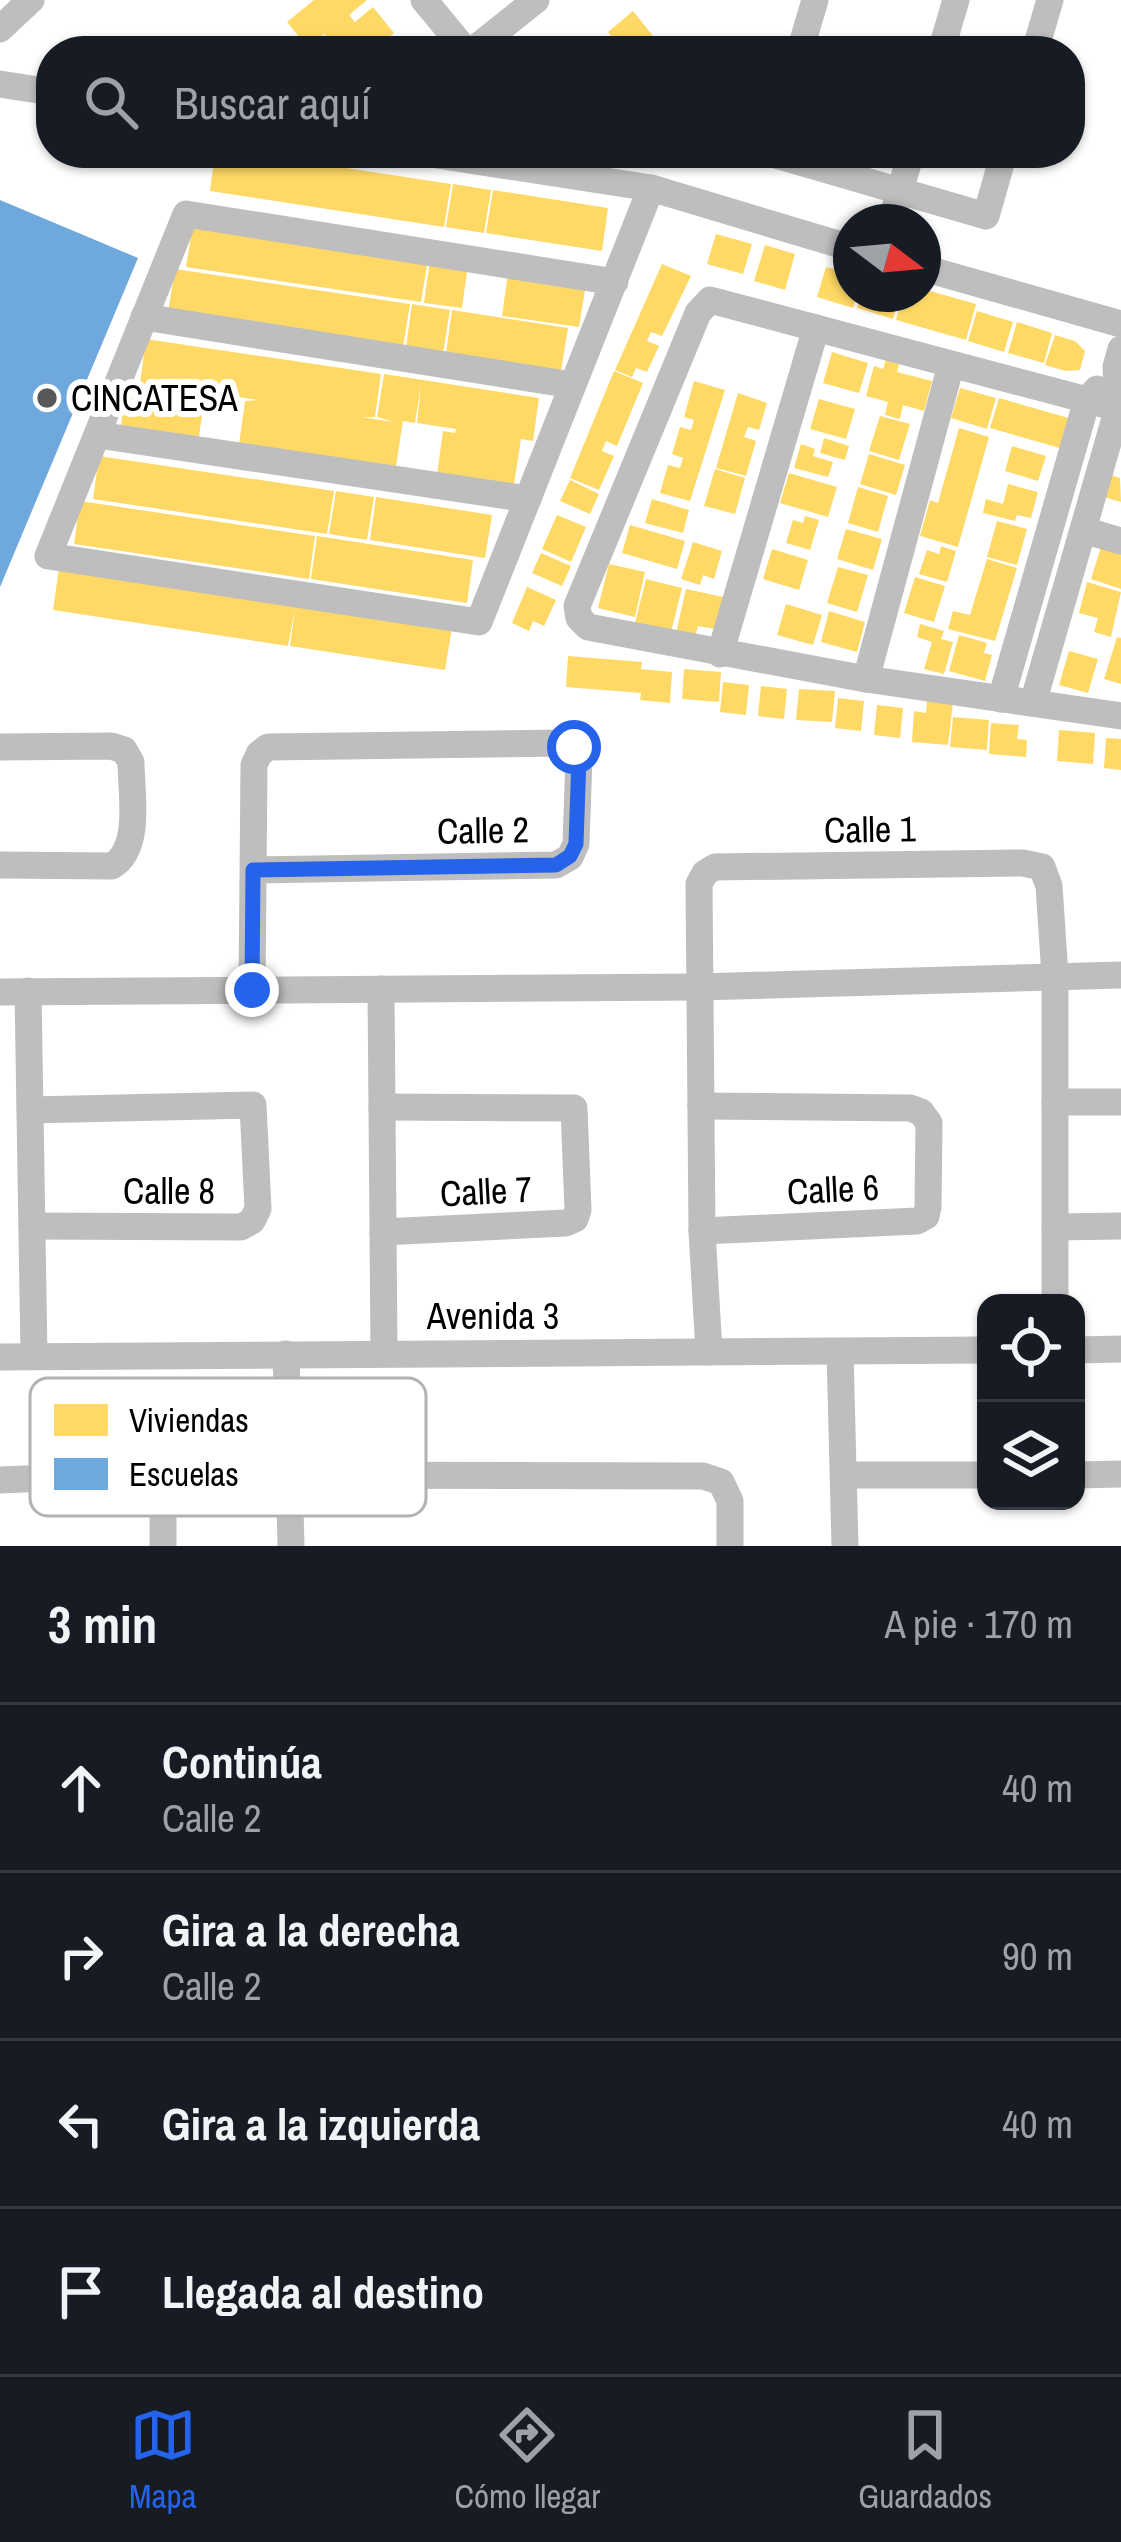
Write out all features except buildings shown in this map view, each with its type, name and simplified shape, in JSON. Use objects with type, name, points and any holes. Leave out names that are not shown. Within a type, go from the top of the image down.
[{"type":"street","points":[[0,29],[31,0]]},
{"type":"street","points":[[424,0],[456,36]]},
{"type":"street","points":[[489,36],[536,0]]},
{"type":"street","points":[[804,36],[815,0]]},
{"type":"street","points":[[945,36],[956,0]]},
{"type":"street","points":[[1039,36],[1050,0]]},
{"type":"street","points":[[0,84],[36,90]]},
{"type":"street","points":[[521,168],[651,188],[833,243]]},
{"type":"street","points":[[816,168],[986,216],[1000,168]]},
{"type":"street","points":[[896,204],[906,168]]},
{"type":"street","points":[[615,282],[185,214],[48,556],[479,622],[615,282],[651,188]]},
{"type":"street","points":[[941,273],[1121,324]]},
{"type":"street","points":[[1119,409],[710,300],[698,313],[577,606],[579,618],[588,627],[720,654],[1121,716]]},
{"type":"street","points":[[144,317],[572,385]]},
{"type":"street","points":[[720,654],[816,328]]},
{"type":"street","points":[[1000,699],[1087,400],[1118,358]]},
{"type":"street","points":[[1033,704],[1119,409],[1118,358]]},
{"type":"street","points":[[866,679],[951,364]]},
{"type":"street","points":[[98,434],[528,500]]},
{"type":"street","points":[[1084,530],[1121,541]]},
{"type":"street","name":"Calle 2","points":[[566,743],[579,757],[576,844],[570,856],[556,865],[253,870],[254,765],[268,747],[566,743]]},
{"type":"street","points":[[0,747],[111,746],[124,750],[130,762],[130,845],[124,859],[112,866],[0,865]]},
{"type":"street","name":"Calle 1","points":[[698,987],[699,884],[716,867],[1023,863],[1042,867],[1049,886],[1055,976]]},
{"type":"street","points":[[252,990],[253,870]]},
{"type":"street","points":[[34,1356],[30,1110],[14,991],[698,987],[1121,975]]},
{"type":"street","points":[[1055,976],[1055,1294]]},
{"type":"street","points":[[698,987],[709,1352]]},
{"type":"street","points":[[381,989],[384,1352]]},
{"type":"street","points":[[1055,1102],[1121,1102]]},
{"type":"street","name":"Calle 8","points":[[30,1110],[253,1105],[257,1209],[252,1221],[241,1228],[32,1226]]},
{"type":"street","name":"Calle 6","points":[[701,1106],[910,1108],[921,1112],[929,1123],[928,1207],[926,1216],[917,1221],[702,1231]]},
{"type":"street","name":"Calle 7","points":[[382,1107],[574,1108],[578,1210],[566,1223],[383,1232]]},
{"type":"street","points":[[1055,1227],[1121,1226]]},
{"type":"street","points":[[1085,1350],[1121,1349]]},
{"type":"street","name":"Avenida 3","points":[[0,1357],[977,1350]]},
{"type":"street","points":[[840,1352],[845,1546]]},
{"type":"street","points":[[286,1354],[287,1378]]},
{"type":"street","points":[[1085,1475],[1121,1474]]},
{"type":"street","points":[[426,1475],[703,1476],[721,1482],[730,1501],[730,1546]]},
{"type":"street","points":[[845,1475],[977,1475]]},
{"type":"street","points":[[0,1480],[30,1479]]},
{"type":"street","points":[[290,1516],[291,1546]]},
{"type":"place","name":"CINCATESA","points":[[47,398]]},
{"type":"route","points":[[252,990],[253,870],[556,865],[570,856],[576,844],[579,757],[574,747]]}]
